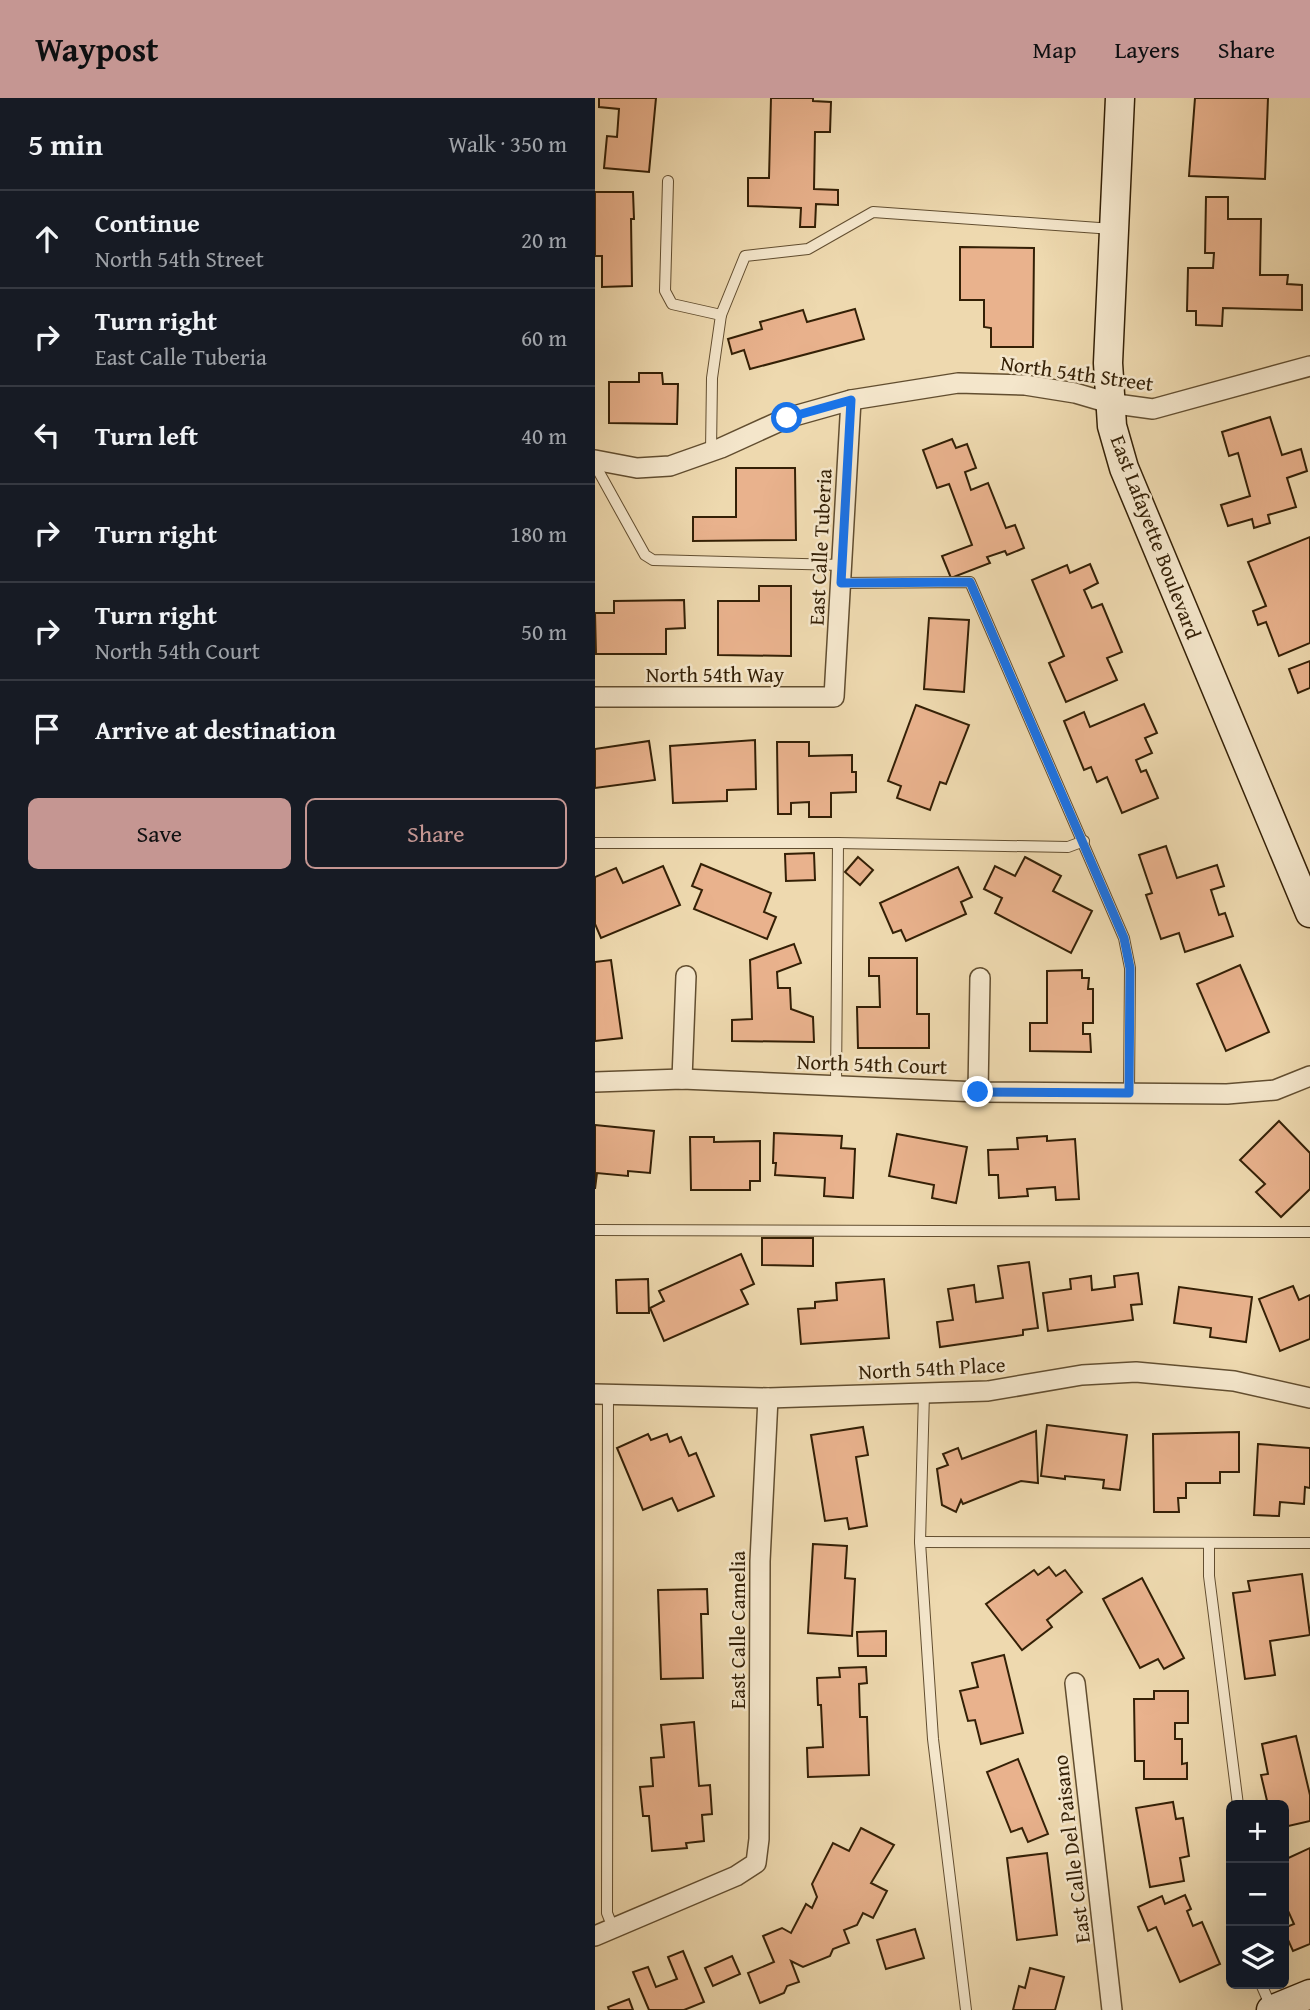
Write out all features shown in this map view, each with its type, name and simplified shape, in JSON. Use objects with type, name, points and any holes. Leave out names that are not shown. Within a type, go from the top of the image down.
[{"type":"street","name":"East Lafayette Boulevard","points":[[1120,98],[1108,363],[1112,426],[1124,468],[1310,913]]},
{"type":"street","name":"North 54th Street","points":[[595,462],[638,468],[670,466],[787,418],[851,400],[958,383],[1025,385],[1075,393],[1109,403],[1153,409],[1310,366]]},
{"type":"street","name":"East Calle Tuberia","points":[[834,697],[851,400]]},
{"type":"street","name":"North 54th Way","points":[[595,697],[834,697]]},
{"type":"street","points":[[682,1079],[686,976]]},
{"type":"street","points":[[978,1092],[980,978]]},
{"type":"street","name":"North 54th Court","points":[[595,1082],[682,1079],[978,1092],[1227,1094],[1275,1090],[1310,1076]]},
{"type":"street","name":"North 54th Place","points":[[601,1394],[768,1398],[988,1391],[1083,1375],[1136,1372],[1234,1381],[1310,1398]]},
{"type":"street","name":"East Calle Camelia","points":[[604,1932],[736,1876],[756,1863],[759,1839],[760,1562],[768,1398]]},
{"type":"street","name":"East Calle Del Paisano","points":[[1075,1683],[1112,2010]]},
{"type":"street","points":[[1272,2010],[1310,1994]]},
{"type":"lane","points":[[668,181],[666,291],[672,304],[721,315]]},
{"type":"lane","points":[[712,451],[712,378],[721,315],[745,256],[808,249],[873,212],[1114,229]]},
{"type":"lane","points":[[595,462],[645,555],[653,560],[970,582],[1124,938],[1130,968],[1129,1093]]},
{"type":"lane","points":[[595,844],[838,843],[1067,847],[1084,841]]},
{"type":"lane","points":[[836,1086],[838,843]]},
{"type":"lane","points":[[595,1230],[1310,1232]]},
{"type":"lane","points":[[924,1393],[920,1542],[933,1739],[966,2010]]},
{"type":"lane","points":[[601,1394],[607,1913],[604,1932]]},
{"type":"lane","points":[[920,1542],[1310,1543]]},
{"type":"lane","points":[[1209,1543],[1209,1576],[1236,1800]]},
{"type":"lane","points":[[1263,1989],[1272,2010]]},
{"type":"building","points":[[599,98],[656,98],[649,172],[604,168],[607,136],[617,137],[619,109],[599,107]]},
{"type":"building","points":[[771,98],[813,98],[813,101],[831,102],[830,132],[815,132],[814,189],[838,190],[838,205],[816,204],[815,227],[800,227],[801,208],[748,206],[748,178],[769,178]]},
{"type":"building","points":[[1195,98],[1268,98],[1265,179],[1189,176]]},
{"type":"building","points":[[595,192],[633,192],[632,286],[602,287],[602,256],[595,256]]},
{"type":"building","points":[[1206,197],[1228,197],[1228,219],[1261,219],[1260,275],[1288,275],[1287,284],[1302,285],[1302,310],[1223,308],[1222,326],[1196,325],[1196,311],[1187,311],[1188,268],[1213,268],[1214,253],[1205,253]]},
{"type":"building","points":[[960,247],[1034,248],[1033,347],[991,347],[991,328],[984,327],[984,300],[960,300]]},
{"type":"building","points":[[855,309],[864,339],[750,369],[744,350],[732,354],[728,339],[762,329],[760,322],[803,310],[807,322]]},
{"type":"building","points":[[639,373],[662,373],[663,384],[678,384],[677,424],[609,423],[609,382],[639,382]]},
{"type":"building","points":[[1270,417],[1282,455],[1301,449],[1307,471],[1287,478],[1296,507],[1268,515],[1270,523],[1254,528],[1252,519],[1228,526],[1221,505],[1250,496],[1238,453],[1229,456],[1222,432]]},
{"type":"building","points":[[952,439],[956,448],[967,444],[976,468],[965,472],[971,490],[988,483],[1006,528],[1015,525],[1024,548],[1007,555],[1005,551],[987,557],[990,563],[951,578],[942,556],[972,545],[949,484],[937,488],[923,450]]},
{"type":"building","points":[[736,468],[795,468],[796,540],[693,541],[693,517],[736,517]]},
{"type":"building","points":[[1310,537],[1310,643],[1279,656],[1266,622],[1258,625],[1253,611],[1266,606],[1248,562]]},
{"type":"building","points":[[1090,564],[1098,583],[1084,590],[1092,608],[1102,604],[1122,652],[1107,658],[1117,680],[1066,702],[1049,663],[1064,656],[1032,580],[1067,565],[1070,573]]},
{"type":"building","points":[[759,586],[791,586],[791,656],[718,655],[718,601],[759,601]]},
{"type":"building","points":[[684,600],[685,628],[666,629],[666,654],[596,654],[595,613],[614,613],[614,601]]},
{"type":"building","points":[[929,618],[969,620],[964,692],[924,689]]},
{"type":"building","points":[[1310,661],[1310,688],[1298,693],[1289,669]]},
{"type":"building","points":[[1144,704],[1157,733],[1145,738],[1152,753],[1136,760],[1141,772],[1146,770],[1158,798],[1122,813],[1107,777],[1097,782],[1091,767],[1084,770],[1064,721],[1084,712],[1090,727]]},
{"type":"building","points":[[916,705],[969,725],[946,784],[940,782],[930,810],[897,798],[901,786],[888,781]]},
{"type":"building","points":[[755,740],[756,789],[727,790],[727,801],[673,803],[670,746]]},
{"type":"building","points":[[649,741],[655,780],[595,788],[595,749]]},
{"type":"building","points":[[777,742],[809,742],[809,756],[852,755],[852,772],[856,772],[856,792],[831,793],[831,817],[809,817],[809,802],[791,803],[791,814],[778,814]]},
{"type":"building","points":[[1166,846],[1177,878],[1217,865],[1224,886],[1211,890],[1219,915],[1225,913],[1233,936],[1185,952],[1179,933],[1161,939],[1146,895],[1152,893],[1139,855]]},
{"type":"building","points":[[814,853],[815,880],[786,881],[785,854]]},
{"type":"building","points":[[858,857],[873,870],[860,885],[845,872]]},
{"type":"building","points":[[1025,857],[1061,876],[1053,891],[1092,911],[1071,953],[995,913],[1002,898],[984,889],[995,866],[1015,876]]},
{"type":"building","points":[[701,864],[771,893],[764,912],[776,917],[767,939],[694,909],[702,890],[692,886]]},
{"type":"building","points":[[663,866],[680,905],[601,938],[595,924],[595,877],[616,868],[623,883]]},
{"type":"building","points":[[958,867],[972,897],[961,902],[966,914],[906,941],[901,930],[893,933],[880,903]]},
{"type":"building","points":[[794,944],[801,963],[777,972],[778,988],[790,988],[791,1009],[813,1017],[814,1042],[732,1041],[732,1020],[752,1019],[750,960]]},
{"type":"building","points":[[869,958],[917,958],[917,1014],[929,1014],[929,1048],[858,1048],[857,1007],[880,1007],[879,976],[869,976]]},
{"type":"building","points":[[611,960],[622,1038],[595,1041],[595,962]]},
{"type":"building","points":[[1240,965],[1269,1032],[1226,1051],[1197,984]]},
{"type":"building","points":[[1082,970],[1082,978],[1089,978],[1088,989],[1093,989],[1093,1023],[1083,1023],[1083,1034],[1090,1034],[1091,1052],[1030,1051],[1030,1023],[1047,1023],[1047,971]]},
{"type":"building","points":[[1279,1121],[1310,1153],[1310,1189],[1281,1217],[1256,1192],[1265,1184],[1240,1160]]},
{"type":"building","points":[[595,1125],[654,1131],[650,1173],[628,1171],[628,1176],[597,1173],[595,1189]]},
{"type":"building","points":[[774,1133],[842,1136],[841,1148],[855,1149],[853,1198],[824,1196],[825,1178],[775,1175]]},
{"type":"building","points":[[897,1134],[967,1147],[956,1203],[932,1198],[934,1185],[889,1176]]},
{"type":"building","points":[[1047,1136],[1047,1141],[1075,1139],[1079,1199],[1056,1200],[1055,1187],[1027,1189],[1028,1196],[999,1198],[998,1175],[989,1175],[988,1150],[1018,1149],[1017,1138]]},
{"type":"building","points":[[690,1137],[714,1137],[714,1142],[760,1141],[760,1181],[750,1181],[750,1190],[691,1190]]},
{"type":"building","points":[[762,1238],[813,1238],[813,1266],[762,1265]]},
{"type":"building","points":[[741,1254],[754,1284],[741,1290],[748,1304],[664,1341],[650,1308],[664,1301],[659,1291]]},
{"type":"building","points":[[1029,1262],[1038,1328],[1023,1330],[1023,1335],[940,1347],[937,1322],[953,1320],[948,1289],[974,1285],[976,1302],[1003,1298],[998,1266]]},
{"type":"building","points":[[1138,1273],[1142,1304],[1131,1305],[1133,1320],[1048,1331],[1043,1293],[1071,1289],[1070,1279],[1091,1276],[1092,1290],[1115,1287],[1114,1276]]},
{"type":"building","points":[[648,1279],[649,1313],[617,1313],[616,1280]]},
{"type":"building","points":[[884,1279],[889,1338],[801,1344],[798,1309],[815,1308],[815,1302],[837,1300],[836,1283]]},
{"type":"building","points":[[1293,1286],[1299,1300],[1310,1295],[1310,1339],[1280,1351],[1259,1299]]},
{"type":"building","points":[[1179,1287],[1252,1297],[1246,1342],[1210,1337],[1211,1328],[1174,1323]]},
{"type":"building","points":[[1047,1425],[1127,1435],[1120,1490],[1103,1488],[1104,1480],[1041,1476]]},
{"type":"building","points":[[863,1427],[868,1455],[856,1457],[867,1526],[849,1529],[847,1518],[825,1521],[811,1435]]},
{"type":"building","points":[[1036,1431],[1038,1483],[1021,1481],[963,1504],[961,1500],[956,1512],[942,1505],[937,1469],[948,1465],[943,1454],[958,1448],[962,1459]]},
{"type":"building","points":[[1239,1432],[1239,1472],[1220,1472],[1220,1483],[1186,1483],[1186,1498],[1178,1498],[1179,1512],[1154,1512],[1153,1434]]},
{"type":"building","points":[[648,1434],[651,1440],[667,1434],[670,1442],[681,1437],[689,1456],[696,1453],[714,1496],[678,1511],[672,1498],[643,1510],[617,1448]]},
{"type":"building","points":[[1258,1444],[1310,1448],[1310,1488],[1305,1487],[1304,1504],[1280,1502],[1279,1516],[1254,1515]]},
{"type":"building","points":[[813,1544],[847,1546],[845,1578],[855,1579],[852,1636],[808,1633]]},
{"type":"building","points":[[1049,1567],[1056,1576],[1065,1570],[1082,1592],[1047,1620],[1052,1627],[1022,1650],[986,1604],[1034,1570],[1038,1575]]},
{"type":"building","points":[[1302,1574],[1310,1635],[1270,1641],[1275,1675],[1245,1679],[1233,1593],[1250,1591],[1248,1581]]},
{"type":"building","points":[[1142,1578],[1184,1658],[1164,1669],[1158,1659],[1140,1668],[1103,1599]]},
{"type":"building","points":[[707,1589],[708,1614],[701,1614],[703,1678],[661,1679],[658,1590]]},
{"type":"building","points":[[886,1631],[886,1656],[858,1656],[857,1632]]},
{"type":"building","points":[[1004,1655],[1023,1733],[981,1744],[975,1720],[968,1721],[960,1691],[978,1687],[972,1663]]},
{"type":"building","points":[[866,1667],[867,1683],[859,1684],[860,1717],[867,1717],[869,1775],[808,1777],[807,1748],[823,1747],[817,1678],[840,1677],[839,1668]]},
{"type":"building","points":[[1154,1691],[1188,1691],[1188,1723],[1175,1723],[1175,1739],[1182,1739],[1182,1764],[1187,1763],[1187,1779],[1144,1779],[1144,1761],[1135,1761],[1134,1699],[1154,1699]]},
{"type":"building","points":[[694,1722],[699,1786],[710,1785],[712,1814],[702,1815],[704,1841],[686,1843],[687,1848],[652,1851],[649,1816],[643,1816],[640,1787],[653,1786],[651,1758],[664,1757],[661,1725]]},
{"type":"building","points":[[1296,1736],[1310,1795],[1310,1821],[1289,1826],[1289,1800],[1267,1800],[1261,1775],[1268,1774],[1262,1744]]},
{"type":"building","points":[[1018,1759],[1048,1834],[1028,1842],[1022,1828],[1011,1832],[987,1772]]},
{"type":"building","points":[[1173,1802],[1176,1819],[1183,1818],[1189,1856],[1180,1858],[1184,1881],[1150,1887],[1136,1808]]},
{"type":"building","points":[[861,1828],[894,1845],[871,1883],[887,1891],[873,1918],[863,1913],[857,1925],[844,1930],[849,1943],[833,1949],[830,1956],[803,1967],[791,1961],[799,1982],[787,1986],[784,1993],[760,2003],[748,1973],[774,1962],[763,1936],[782,1928],[791,1933],[806,1904],[812,1908],[817,1897],[812,1884],[833,1843],[849,1851]]},
{"type":"building","points":[[1310,1848],[1310,1944],[1293,1951],[1289,1942],[1289,1926],[1294,1924],[1289,1913],[1289,1858]]},
{"type":"building","points":[[1047,1853],[1057,1935],[1017,1940],[1007,1858]]},
{"type":"building","points":[[1185,1895],[1191,1909],[1187,1911],[1193,1926],[1202,1922],[1220,1964],[1180,1982],[1156,1927],[1148,1931],[1138,1907],[1162,1896],[1165,1904]]},
{"type":"building","points":[[915,1929],[924,1958],[886,1969],[877,1940]]},
{"type":"building","points":[[683,1951],[704,2002],[684,2010],[649,2010],[633,1972],[648,1967],[656,1987],[677,1979],[668,1957]]},
{"type":"building","points":[[732,1956],[740,1974],[713,1986],[705,1968]]},
{"type":"building","points":[[1030,1968],[1064,1977],[1055,2010],[1013,2010],[1019,1986],[1025,1988]]},
{"type":"building","points":[[629,1999],[633,2010],[609,2010],[608,2007]]},
{"type":"route","points":[[787,418],[851,400],[841,583],[970,582],[1124,938],[1130,968],[1129,1093],[978,1092]]}]
